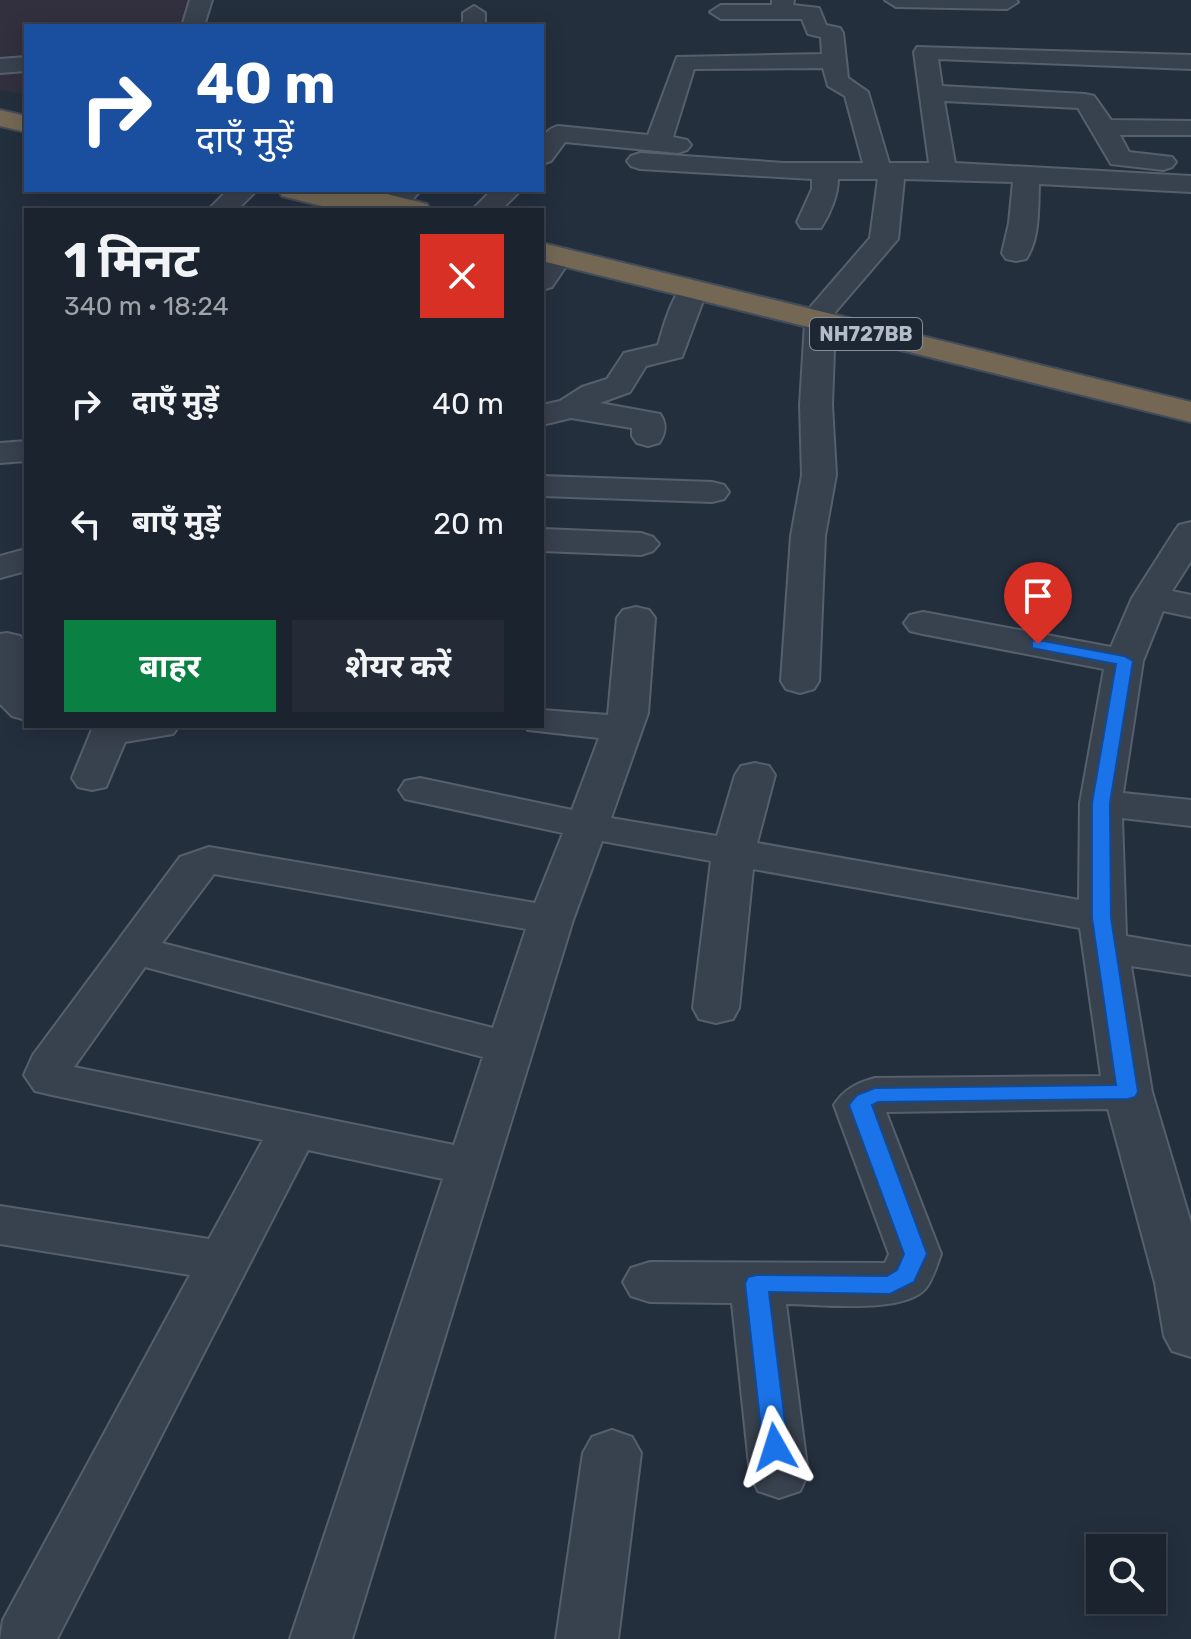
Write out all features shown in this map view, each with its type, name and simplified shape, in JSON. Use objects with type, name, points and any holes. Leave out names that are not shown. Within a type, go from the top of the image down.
[{"type":"highway","points":[[0,108],[24,113]]},
{"type":"highway","points":[[0,118],[24,124]]},
{"type":"highway","points":[[307,192],[397,204]]},
{"type":"highway","points":[[346,192],[397,204]]},
{"type":"highway","name":"NH727BB","points":[[546,258],[1191,398]]},
{"type":"highway","name":"NH727BB","points":[[546,258],[821,317],[1191,412]]},
{"type":"street","points":[[194,24],[201,0]]},
{"type":"street","points":[[896,0],[1015,12],[1035,55]]},
{"type":"street","points":[[721,12],[782,6],[811,13],[816,29],[831,32],[836,81],[856,92],[885,171],[884,239],[821,317],[816,405],[819,475],[808,536],[800,681]]},
{"type":"street","points":[[943,171],[925,52],[1191,62]]},
{"type":"street","points":[[649,152],[685,62],[834,61]]},
{"type":"street","points":[[0,66],[24,64]]},
{"type":"street","points":[[931,93],[1080,100],[1088,103],[1122,160],[1191,164]]},
{"type":"street","points":[[1104,127],[1191,128]]},
{"type":"street","points":[[544,153],[558,134],[649,152],[825,171],[943,171],[1191,184]]},
{"type":"street","points":[[649,152],[696,146]]},
{"type":"street","points":[[811,222],[825,189],[825,171]]},
{"type":"street","points":[[1016,253],[1023,223],[1027,174]]},
{"type":"street","points":[[223,208],[242,192]]},
{"type":"street","points":[[487,208],[506,192]]},
{"type":"street","points":[[556,411],[619,385],[631,361],[671,351],[684,307],[693,290]]},
{"type":"street","points":[[556,411],[649,421],[648,436]]},
{"type":"street","points":[[0,453],[24,451]]},
{"type":"street","points":[[544,486],[712,492]]},
{"type":"street","points":[[1191,532],[1171,602],[1124,661],[1101,803],[1103,933],[1128,1092],[1182,1283],[1191,1336]]},
{"type":"street","points":[[544,540],[641,544]]},
{"type":"street","points":[[0,567],[24,561]]},
{"type":"street","points":[[321,1639],[551,920],[628,713],[636,618]]},
{"type":"street","points":[[923,623],[1124,661]]},
{"type":"street","points":[[7,644],[19,703],[24,707]]},
{"type":"street","points":[[544,722],[623,728]]},
{"type":"street","points":[[92,778],[104,740],[116,728]]},
{"type":"street","points":[[716,1008],[733,854],[755,775]]},
{"type":"street","points":[[420,790],[1103,933],[1191,961]]},
{"type":"street","points":[[1101,803],[1191,813]]},
{"type":"street","points":[[472,1167],[292,1132],[52,1079],[48,1075],[50,1066],[195,866],[209,860],[551,920]]},
{"type":"street","points":[[134,950],[510,1048]]},
{"type":"street","points":[[650,1282],[890,1285],[906,1276],[915,1254],[859,1105],[864,1100],[875,1095],[1128,1092]]},
{"type":"street","points":[[25,1639],[292,1132]]},
{"type":"street","points":[[0,1225],[224,1261]]},
{"type":"street","points":[[757,1283],[779,1474]]},
{"type":"street","points":[[587,1639],[612,1453]]},
{"type":"shaded area","points":[[0,0],[213,0],[204,24],[24,24],[24,95],[0,90]]},
{"type":"route","points":[[775,1447],[757,1283],[890,1285],[906,1276],[915,1254],[859,1105],[875,1095],[1128,1092],[1101,918],[1101,803],[1124,661],[1038,644]]}]
